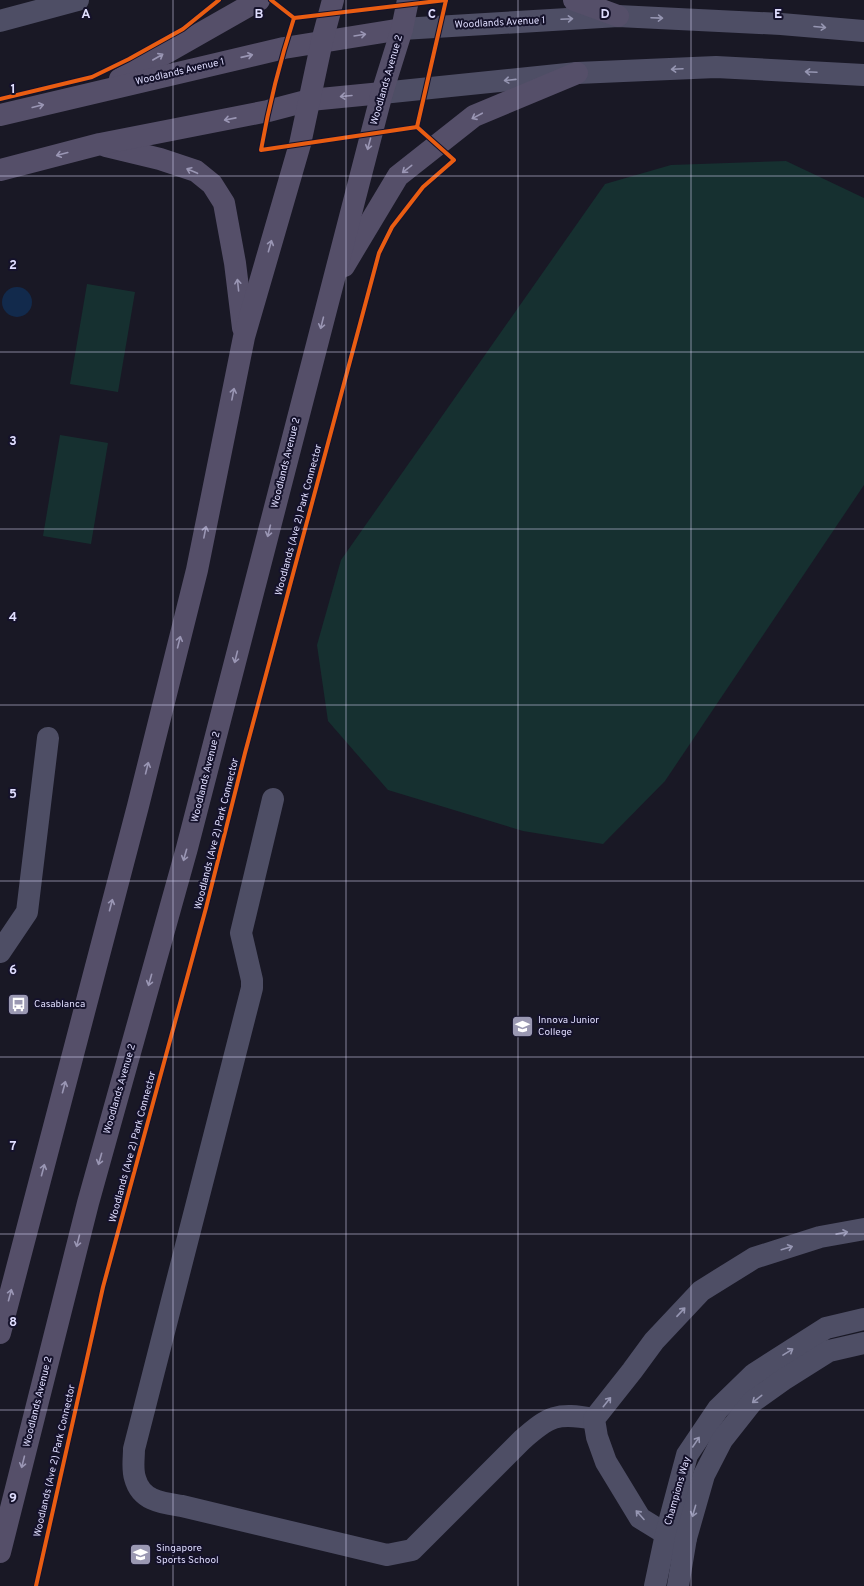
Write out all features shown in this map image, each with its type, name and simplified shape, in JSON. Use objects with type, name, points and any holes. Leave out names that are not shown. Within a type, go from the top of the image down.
[{"type":"main road","points":[[100,90],[259,0]]},
{"type":"main road","points":[[0,1333],[197,570],[244,337],[300,144],[322,41],[333,0]]},
{"type":"main road","name":"Woodlands Avenue 2","points":[[0,1552],[88,1203],[187,848],[382,93],[402,29],[408,0]]},
{"type":"main road","points":[[574,0],[618,16]]},
{"type":"main road","name":"Woodlands Avenue 1","points":[[0,115],[100,90],[284,48],[402,29]]},
{"type":"main road","points":[[332,286],[398,176],[474,116],[577,73]]},
{"type":"main road","points":[[0,170],[100,144],[268,111],[310,100],[382,93]]},
{"type":"main road","points":[[100,144],[160,159],[196,171],[212,184],[224,203],[235,263],[244,337]]},
{"type":"street","points":[[0,21],[48,4],[78,0]]},
{"type":"street","name":"Woodlands Avenue 1","points":[[402,29],[618,16],[781,24],[864,31]]},
{"type":"street","points":[[382,93],[577,73],[716,67],[864,75]]},
{"type":"street","points":[[0,952],[27,912],[48,738]]},
{"type":"street","points":[[272,799],[241,933],[252,980],[252,988],[134,1449],[134,1477],[140,1491],[156,1502],[182,1506],[387,1555],[397,1554],[412,1550],[522,1440],[542,1423],[558,1416],[577,1416],[594,1419]]},
{"type":"street","points":[[676,1536],[640,1518],[606,1462],[597,1437],[594,1419],[654,1341],[701,1291],[754,1258],[820,1237],[864,1229]]},
{"type":"street","name":"Champions Way","points":[[678,1586],[676,1536],[687,1455],[718,1409],[754,1374],[826,1328],[864,1319]]},
{"type":"street","name":"Champions Way","points":[[656,1586],[676,1536],[722,1440],[752,1402],[783,1380],[830,1351],[864,1342]]},
{"type":"green space","points":[[786,161],[864,198],[864,485],[665,781],[603,844],[523,831],[388,790],[328,721],[317,645],[341,560],[605,184],[671,165]]},
{"type":"green space","points":[[87,284],[135,292],[118,392],[70,384]]},
{"type":"green space","points":[[60,435],[108,443],[91,544],[43,536]]},
{"type":"water","points":[[17,287],[28,291],[32,302],[28,313],[17,317],[6,313],[2,302],[6,291]]},
{"type":"cycle path","points":[[0,99],[92,77],[129,59],[183,29],[219,0]]},
{"type":"cycle path","points":[[271,0],[294,18],[446,0]]},
{"type":"cycle path","points":[[417,127],[446,0]]},
{"type":"cycle path","points":[[294,18],[275,83],[261,150],[417,127]]},
{"type":"cycle path","name":"Woodlands (Ave 2) Park Connector","points":[[36,1586],[103,1287],[206,908],[245,753],[379,253],[392,227],[423,187],[454,160],[417,127]]},
{"type":"place","name":"Casablanca","points":[[18,1004]]},
{"type":"place","name":"Innova Junior College","points":[[523,1026]]},
{"type":"place","name":"Singapore Sports School","points":[[141,1554]]}]
